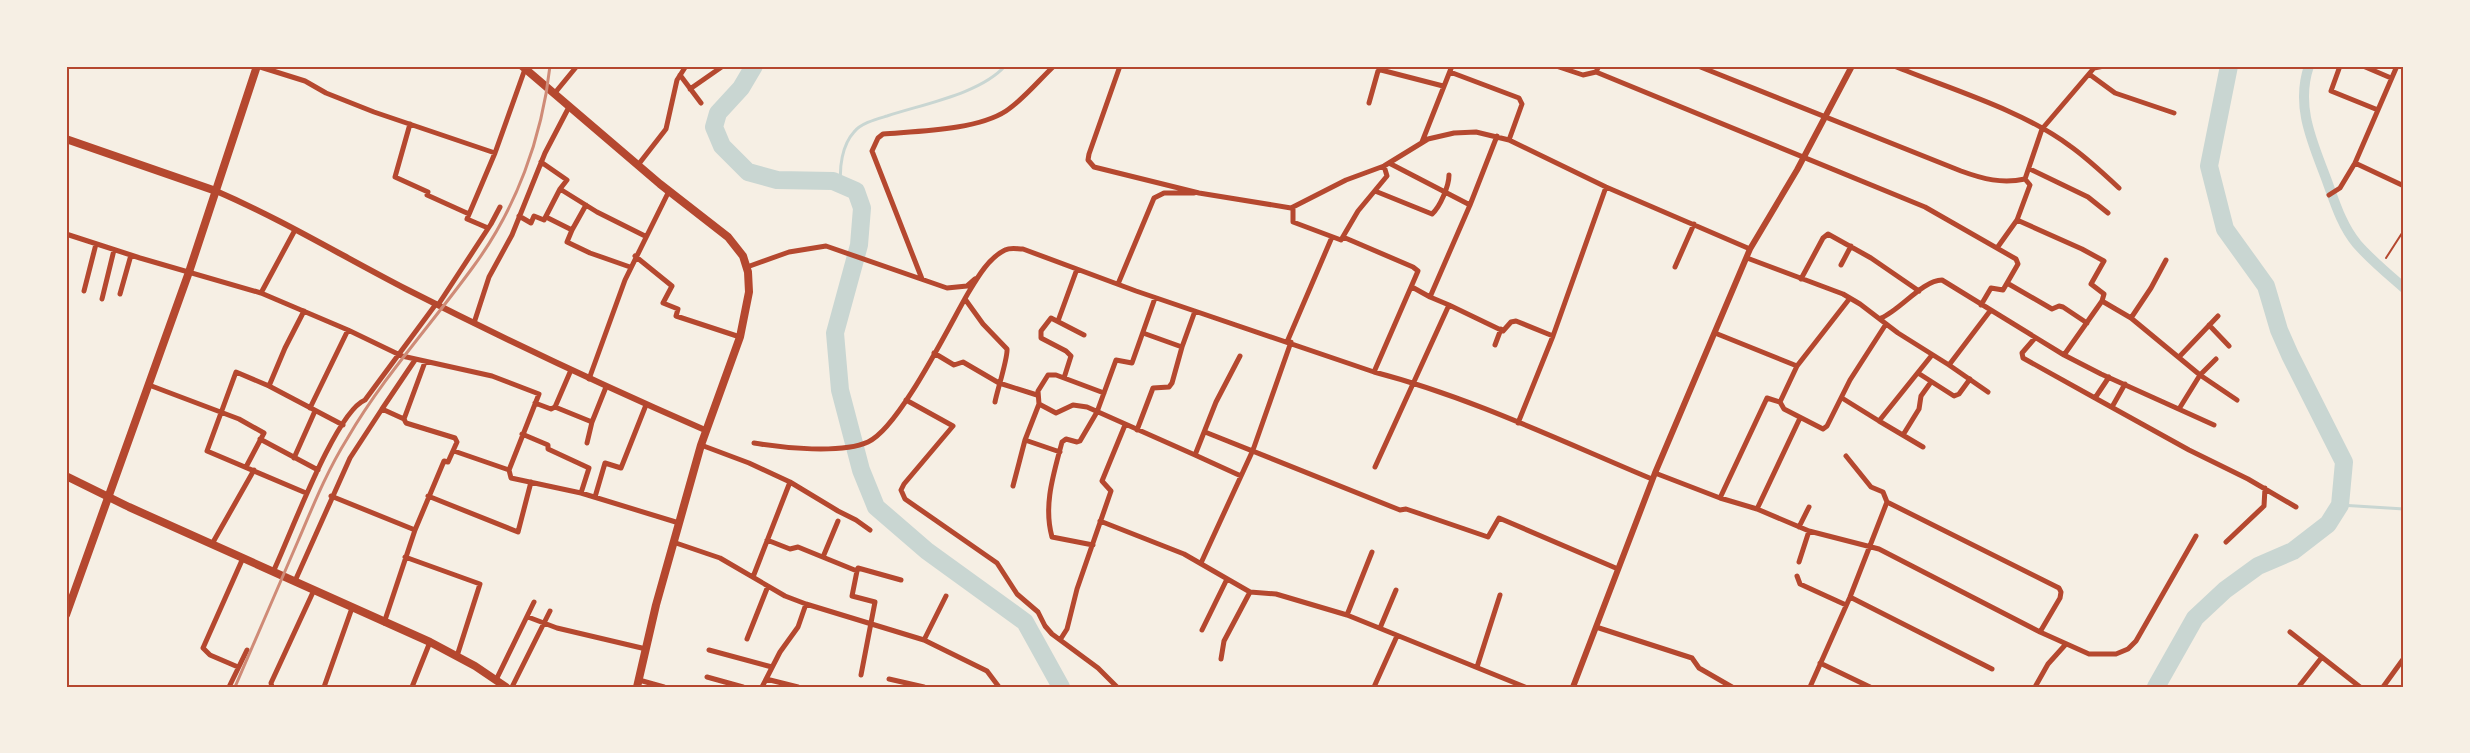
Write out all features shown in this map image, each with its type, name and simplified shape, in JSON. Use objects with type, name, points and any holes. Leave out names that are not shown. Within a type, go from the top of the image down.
[{"type":"main road","points":[[66,615],[189,272],[257,66]]},
{"type":"main road","points":[[524,68],[669,191],[728,237],[740,251],[747,267],[749,292],[740,337],[705,430],[673,542],[638,683]]},
{"type":"main road","points":[[66,139],[216,191]]},
{"type":"main road","points":[[66,476],[109,498],[430,642],[506,687]]},
{"type":"street","points":[[257,66],[305,81],[326,93],[495,153]]},
{"type":"street","points":[[554,94],[577,66]]},
{"type":"street","points":[[638,165],[666,129],[680,75],[686,66]]},
{"type":"street","points":[[690,89],[723,66]]},
{"type":"street","points":[[922,279],[872,151],[875,142],[883,134],[961,127],[1007,111],[1054,66]]},
{"type":"street","points":[[1120,66],[1089,154],[1090,165],[1199,193],[1293,207],[1346,180],[1387,164],[1422,142],[1454,133],[1468,132],[1509,140],[1606,187],[1750,249]]},
{"type":"street","points":[[1556,66],[1583,75],[1596,72],[1925,207],[2018,261],[2007,283],[2001,290],[1991,288],[1981,305]]},
{"type":"street","points":[[1596,72],[1599,66]]},
{"type":"street","points":[[1698,66],[1988,180],[2004,182],[2025,179]]},
{"type":"street","points":[[1573,687],[1653,476],[1750,249],[1804,157],[1852,66]]},
{"type":"street","points":[[1894,66],[2018,116],[2042,129],[2069,145],[2119,188]]},
{"type":"street","points":[[2025,179],[2042,129],[2089,74],[2091,67],[2104,66]]},
{"type":"street","points":[[2340,66],[2331,91],[2378,110]]},
{"type":"street","points":[[2363,66],[2391,78]]},
{"type":"street","points":[[2329,195],[2338,190],[2355,163],[2397,66]]},
{"type":"street","points":[[488,228],[467,219],[495,153],[524,68]]},
{"type":"street","points":[[1422,142],[1451,69],[1520,98],[1522,104],[1509,140]]},
{"type":"street","points":[[1369,103],[1378,71],[1381,70],[1443,86]]},
{"type":"street","points":[[2089,74],[2115,93],[2174,113]]},
{"type":"street","points":[[680,75],[701,103]]},
{"type":"street","points":[[474,323],[489,278],[519,216],[541,162],[569,107]]},
{"type":"street","points":[[410,124],[395,177],[469,214]]},
{"type":"street","points":[[1430,297],[1497,136]]},
{"type":"street","points":[[519,216],[531,223],[534,216],[544,220],[567,180],[541,162]]},
{"type":"street","points":[[2355,163],[2404,186]]},
{"type":"street","points":[[1293,207],[1293,222],[1341,240],[1358,212],[1387,176],[1387,164]]},
{"type":"street","points":[[1387,164],[1470,205]]},
{"type":"street","points":[[2030,169],[2088,197],[2109,213]]},
{"type":"street","points":[[1375,191],[1432,214],[1436,212],[1449,175]]},
{"type":"street","points":[[1997,248],[2017,220],[2030,185],[2025,179]]},
{"type":"street","points":[[1518,423],[1553,336],[1606,187]]},
{"type":"street","points":[[560,189],[645,236]]},
{"type":"street","points":[[216,191],[254,208],[474,323],[606,387],[705,430]]},
{"type":"street","points":[[590,379],[607,325],[630,267],[669,191]]},
{"type":"street","points":[[1118,284],[1154,198],[1164,194],[1199,193]]},
{"type":"street","points":[[586,205],[567,242],[590,254],[630,267]]},
{"type":"street","points":[[273,572],[306,493],[343,425],[359,403],[365,400],[437,304],[500,207]]},
{"type":"street","points":[[546,217],[572,230]]},
{"type":"street","points":[[2017,220],[2104,261],[2091,284],[2104,294],[2102,302],[2064,355]]},
{"type":"street","points":[[1675,267],[1694,224]]},
{"type":"street","points":[[261,293],[295,230]]},
{"type":"street","points":[[66,234],[261,293],[348,330],[398,355],[507,381],[539,394],[509,470],[511,478],[581,493],[679,523]]},
{"type":"street","points":[[1801,279],[1825,235],[1831,235],[1920,291]]},
{"type":"street","points":[[1201,563],[1253,450],[1289,342],[1332,237]]},
{"type":"street","points":[[1343,237],[1418,271],[1374,372]]},
{"type":"street","points":[[84,291],[96,244]]},
{"type":"street","points":[[747,267],[789,252],[826,246],[947,288],[957,288],[967,286],[999,255],[1009,249],[1023,249],[1155,298],[1374,372],[1412,382],[1653,476],[1757,509],[1809,531],[1879,549],[2040,632],[2089,654],[2100,656],[2116,654],[2128,649],[2136,641],[2196,536]]},
{"type":"street","points":[[1841,265],[1851,246]]},
{"type":"street","points":[[102,299],[114,250]]},
{"type":"street","points":[[120,294],[131,255]]},
{"type":"street","points":[[635,256],[672,286],[663,303],[678,309],[676,316],[740,337]]},
{"type":"street","points":[[1747,258],[1850,298],[1988,392]]},
{"type":"street","points":[[2131,318],[2166,260]]},
{"type":"street","points":[[1058,321],[1077,268]]},
{"type":"street","points":[[754,443],[797,448],[843,447],[866,443],[885,431],[906,400],[978,277]]},
{"type":"street","points":[[1881,318],[1937,280],[1942,280],[2064,355],[2214,425]]},
{"type":"street","points":[[2007,283],[2045,306],[2052,309],[2063,307],[2087,323]]},
{"type":"street","points":[[1412,287],[1501,330],[1506,330],[1511,322],[1516,321],[1553,336]]},
{"type":"street","points":[[1094,545],[1054,537],[1051,534],[1049,495],[1060,452],[1066,439],[1079,442],[1097,412],[1116,360],[1132,363],[1155,298]]},
{"type":"street","points":[[1780,402],[1797,366],[1850,298]]},
{"type":"street","points":[[965,299],[983,324],[1007,349],[1007,359],[994,402]]},
{"type":"street","points":[[2102,302],[2131,318],[2200,375],[2237,400]]},
{"type":"street","points":[[1375,467],[1449,305]]},
{"type":"street","points":[[269,386],[304,311]]},
{"type":"street","points":[[1137,430],[1153,388],[1169,387],[1172,383],[1195,311]]},
{"type":"street","points":[[1949,365],[1990,311]]},
{"type":"street","points":[[2179,357],[2218,316]]},
{"type":"street","points":[[1064,378],[1071,356],[1070,353],[1042,340],[1040,336],[1048,318],[1084,334]]},
{"type":"street","points":[[1720,498],[1764,402],[1770,397],[1780,402],[1784,410],[1823,429],[1827,426],[1857,368],[1886,324]]},
{"type":"street","points":[[2209,325],[2229,346]]},
{"type":"street","points":[[294,458],[348,330]]},
{"type":"street","points":[[1495,345],[1501,330]]},
{"type":"street","points":[[1143,333],[1182,347]]},
{"type":"street","points":[[1715,333],[1797,366]]},
{"type":"street","points":[[2035,338],[2022,353],[2024,360],[2189,450],[2265,488],[2296,507]]},
{"type":"street","points":[[934,352],[954,365],[963,362],[969,364],[999,383],[1037,395]]},
{"type":"street","points":[[1879,421],[1932,355]]},
{"type":"street","points":[[1195,455],[1216,402],[1240,356]]},
{"type":"street","points":[[2179,409],[2200,375],[2216,359]]},
{"type":"street","points":[[295,581],[331,496],[350,458],[415,360]]},
{"type":"street","points":[[404,419],[425,362]]},
{"type":"street","points":[[555,407],[571,370]]},
{"type":"street","points":[[306,493],[207,450],[236,372],[269,386],[343,425]]},
{"type":"street","points":[[1918,373],[1954,396],[1959,394],[1970,379]]},
{"type":"street","points":[[1013,486],[1025,441],[1039,404],[1037,395],[1048,375],[1064,378],[1104,393]]},
{"type":"street","points":[[2095,398],[2109,377]]},
{"type":"street","points":[[1903,435],[1920,409],[1921,396],[1931,382]]},
{"type":"street","points":[[2112,407],[2126,384]]},
{"type":"street","points":[[148,385],[239,419],[264,433],[246,467]]},
{"type":"street","points":[[587,443],[592,422],[606,387]]},
{"type":"street","points":[[1842,398],[1923,447]]},
{"type":"street","points":[[906,400],[953,426],[904,484],[901,490],[905,499],[997,563],[1017,594],[1038,612],[1045,626],[1098,668],[1117,687]]},
{"type":"street","points":[[535,403],[551,409],[555,407],[592,422]]},
{"type":"street","points":[[1039,404],[1056,413],[1073,405],[1079,405],[1241,476]]},
{"type":"street","points":[[595,497],[605,463],[621,468],[646,405]]},
{"type":"street","points":[[382,409],[404,419],[406,423],[457,439],[449,462],[444,461],[428,496],[384,623]]},
{"type":"street","points":[[1757,509],[1800,418]]},
{"type":"street","points":[[1060,640],[1067,629],[1077,589],[1111,491],[1102,482],[1103,478],[1125,425]]},
{"type":"street","points":[[1205,432],[1397,509],[1405,508],[1488,537],[1499,518],[1618,570]]},
{"type":"street","points":[[522,434],[548,445],[548,449],[589,468],[581,493]]},
{"type":"street","points":[[260,439],[318,470]]},
{"type":"street","points":[[1025,441],[1060,452]]},
{"type":"street","points":[[701,445],[790,482],[870,530]]},
{"type":"street","points":[[454,451],[509,470]]},
{"type":"street","points":[[1846,456],[1871,487],[1883,492],[1887,502],[2059,588],[2060,598],[2040,632]]},
{"type":"street","points":[[212,544],[254,470]]},
{"type":"street","points":[[428,496],[518,532],[531,482]]},
{"type":"street","points":[[753,577],[790,482]]},
{"type":"street","points":[[2226,542],[2259,512],[2265,500],[2265,488]]},
{"type":"street","points":[[331,496],[415,530]]},
{"type":"street","points":[[1810,687],[1850,597],[1887,502]]},
{"type":"street","points":[[1799,526],[1809,507]]},
{"type":"street","points":[[823,557],[838,521]]},
{"type":"street","points":[[1100,521],[1184,554],[1250,592],[1282,596],[1347,615],[1525,687]]},
{"type":"street","points":[[1799,562],[1809,531]]},
{"type":"street","points":[[767,540],[790,549],[798,547],[857,571]]},
{"type":"street","points":[[673,542],[720,558],[768,586],[806,604],[924,640],[987,671],[999,687]]},
{"type":"street","points":[[1347,615],[1372,552]]},
{"type":"street","points":[[405,557],[480,584],[457,657]]},
{"type":"street","points":[[238,666],[210,655],[203,648],[243,558]]},
{"type":"street","points":[[861,675],[875,602],[852,596],[858,568],[901,580]]},
{"type":"street","points":[[1797,576],[1803,586],[1846,605]]},
{"type":"street","points":[[1202,630],[1227,579]]},
{"type":"street","points":[[747,639],[768,586]]},
{"type":"street","points":[[272,687],[271,683],[314,590]]},
{"type":"street","points":[[1380,628],[1396,590]]},
{"type":"street","points":[[1221,658],[1224,641],[1250,592]]},
{"type":"street","points":[[1478,667],[1500,595]]},
{"type":"street","points":[[924,640],[946,596]]},
{"type":"street","points":[[1850,597],[1992,669]]},
{"type":"street","points":[[496,680],[534,602]]},
{"type":"street","points":[[762,687],[780,652],[793,637],[806,604]]},
{"type":"street","points":[[324,687],[352,608]]},
{"type":"street","points":[[513,687],[550,611]]},
{"type":"street","points":[[528,617],[545,624],[646,649]]},
{"type":"street","points":[[1596,627],[1692,658],[1699,668],[1730,687]]},
{"type":"street","points":[[2290,632],[2360,687]]},
{"type":"street","points":[[1374,687],[1397,636]]},
{"type":"street","points":[[412,687],[430,642]]},
{"type":"street","points":[[2035,687],[2048,664],[2066,644]]},
{"type":"street","points":[[229,687],[247,650]]},
{"type":"street","points":[[709,650],[772,667]]},
{"type":"street","points":[[2300,685],[2322,657]]},
{"type":"street","points":[[2383,687],[2404,658]]},
{"type":"street","points":[[1820,663],[1870,687]]},
{"type":"street","points":[[707,676],[743,687]]},
{"type":"street","points":[[766,679],[798,687]]},
{"type":"street","points":[[889,679],[924,687]]},
{"type":"street","points":[[638,683],[664,687]]},
{"type":"lane","points":[[2386,258],[2404,230]]},
{"type":"waterway","points":[[754,66],[741,88],[718,113],[714,127],[722,146],[748,172],[777,180],[833,181],[856,191],[862,208],[859,245],[835,333],[840,390],[861,470],[876,507],[927,551],[1025,622],[1061,687]]},
{"type":"waterway","points":[[841,185],[840,171],[844,150],[850,137],[861,126],[966,91],[994,76],[1005,66]]},
{"type":"waterway","points":[[2156,687],[2195,618],[2225,590],[2258,566],[2293,551],[2328,524],[2340,505],[2344,462],[2290,355],[2279,330],[2266,286],[2225,229],[2209,166],[2229,66]]},
{"type":"waterway","points":[[2309,66],[2304,96],[2308,125],[2339,214],[2357,244],[2404,288]]},
{"type":"waterway","points":[[2340,505],[2404,509]]},
{"type":"railway","points":[[235,687],[315,502],[340,451],[376,394],[473,267],[502,221],[525,172],[541,120],[550,66]]}]
